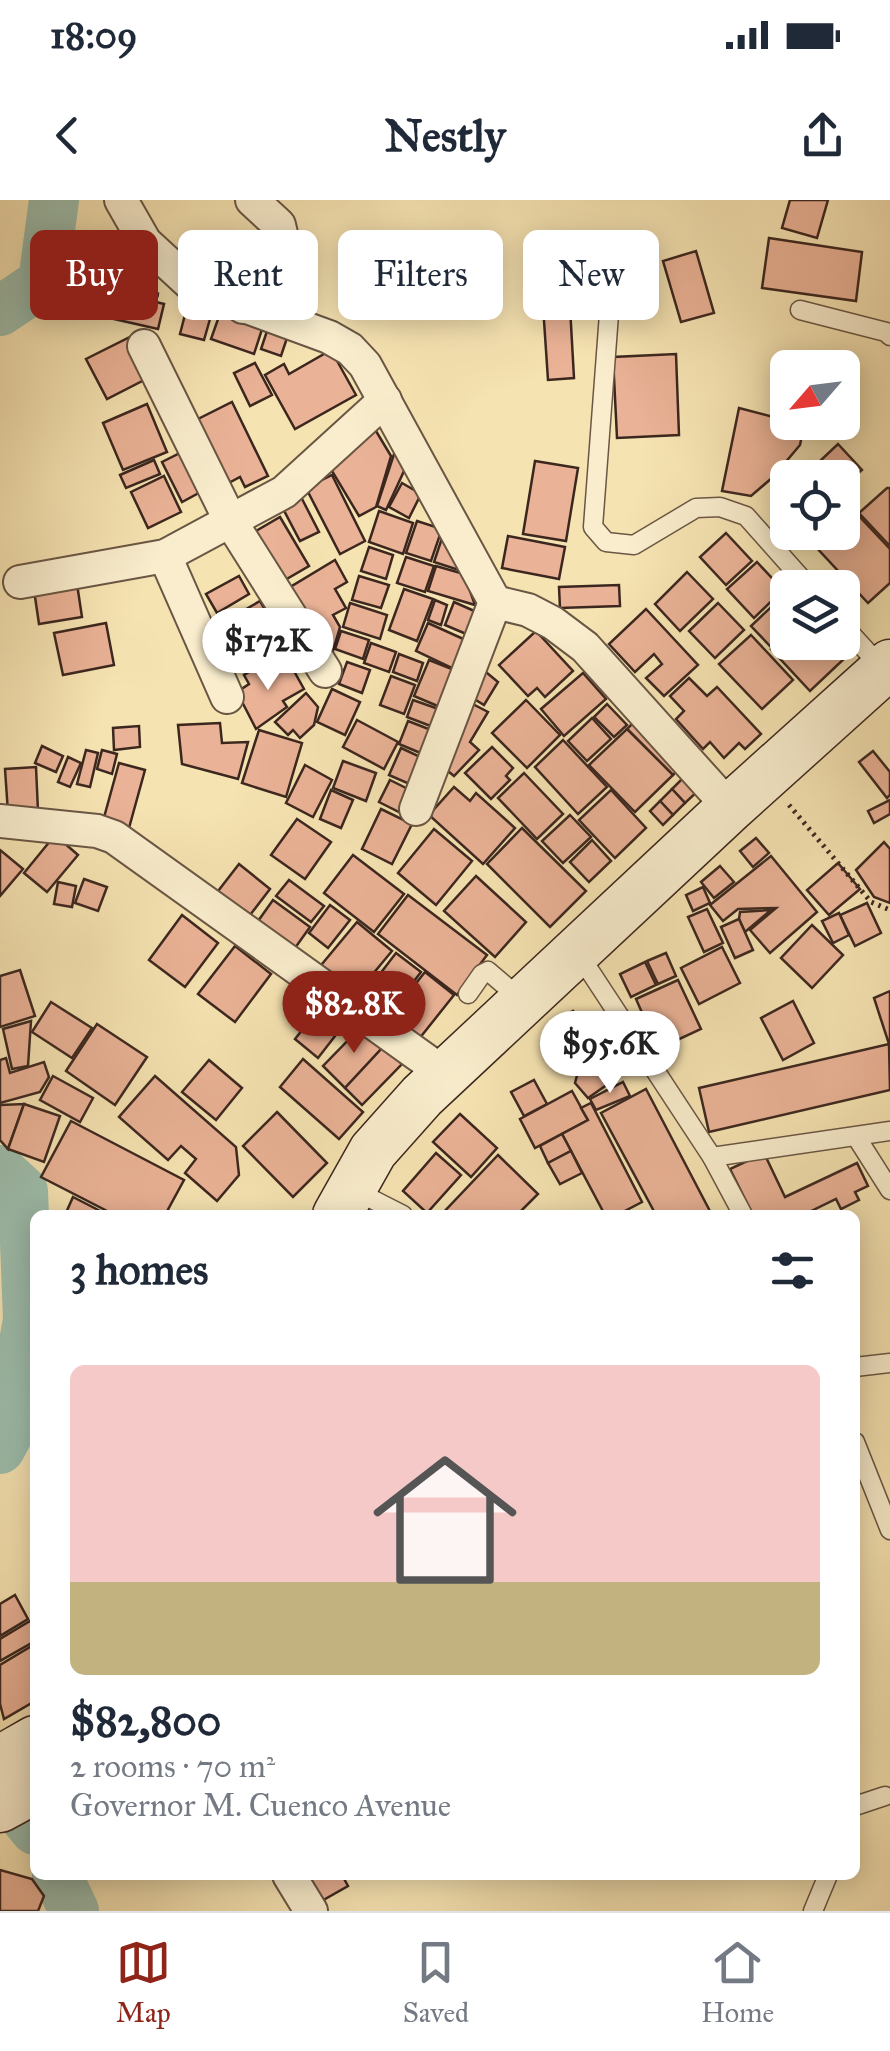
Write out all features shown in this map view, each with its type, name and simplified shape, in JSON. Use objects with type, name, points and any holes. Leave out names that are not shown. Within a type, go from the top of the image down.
[{"type":"main road","points":[[344,1202],[373,1152],[445,1074],[887,667]]},
{"type":"main road","points":[[0,1808],[19,1761]]},
{"type":"street","points":[[121,200],[145,242],[178,272]]},
{"type":"street","points":[[252,200],[280,230]]},
{"type":"street","points":[[280,320],[329,337],[365,365],[495,602],[528,610],[553,622],[585,648],[730,808]]},
{"type":"street","points":[[144,346],[232,522],[325,671]]},
{"type":"street","points":[[20,582],[165,556],[284,492],[385,400]]},
{"type":"street","points":[[165,556],[227,697]]},
{"type":"street","points":[[416,809],[495,602]]},
{"type":"street","points":[[0,821],[97,831],[114,837],[445,1074]]},
{"type":"street","points":[[293,1880],[311,1911]]},
{"type":"lane","points":[[800,310],[890,336]]},
{"type":"lane","points":[[610,320],[593,526],[606,542],[634,546],[696,508],[720,507],[746,516],[794,570]]},
{"type":"lane","points":[[860,641],[887,667]]},
{"type":"lane","points":[[577,952],[712,1157],[740,1210]]},
{"type":"lane","points":[[468,994],[482,974],[488,972],[524,1001]]},
{"type":"lane","points":[[712,1157],[890,1131]]},
{"type":"lane","points":[[857,1138],[890,1190]]},
{"type":"lane","points":[[344,1202],[380,1210]]},
{"type":"lane","points":[[860,1366],[890,1363]]},
{"type":"lane","points":[[860,1455],[890,1530]]},
{"type":"lane","points":[[860,1804],[885,1796]]},
{"type":"lane","points":[[813,1911],[826,1880]]},
{"type":"path","points":[[766,778],[871,902],[890,910]]},
{"type":"building","points":[[790,200],[828,200],[817,238],[782,228]]},
{"type":"building","points":[[769,238],[862,252],[856,301],[762,288]]},
{"type":"building","points":[[696,251],[714,313],[681,322],[663,261]]},
{"type":"building","points":[[158,302],[164,304],[158,329],[118,320],[158,320]]},
{"type":"building","points":[[184,320],[210,320],[204,340],[180,334]]},
{"type":"building","points":[[218,320],[265,320],[254,354],[211,339]]},
{"type":"building","points":[[544,320],[571,320],[574,378],[548,380]]},
{"type":"building","points":[[269,325],[289,332],[281,356],[261,349]]},
{"type":"building","points":[[130,337],[150,377],[107,399],[86,359]]},
{"type":"building","points":[[331,350],[356,395],[295,429],[265,375],[284,364],[289,374]]},
{"type":"building","points":[[676,354],[679,435],[617,438],[613,357]]},
{"type":"building","points":[[255,363],[272,395],[250,406],[234,373]]},
{"type":"building","points":[[232,402],[268,476],[245,487],[240,477],[223,486],[192,422]]},
{"type":"building","points":[[147,404],[167,452],[123,470],[103,423]]},
{"type":"building","points":[[739,408],[770,416],[770,440],[801,440],[787,460],[770,460],[770,480],[751,496],[722,491]]},
{"type":"building","points":[[376,431],[391,456],[376,507],[359,516],[326,461]]},
{"type":"building","points":[[838,444],[853,460],[821,460]]},
{"type":"building","points":[[188,449],[208,488],[182,502],[162,462]]},
{"type":"building","points":[[395,451],[410,458],[386,510],[377,506]]},
{"type":"building","points":[[154,460],[160,474],[126,488],[120,475]]},
{"type":"building","points":[[535,461],[578,468],[566,541],[523,534]]},
{"type":"building","points":[[332,475],[365,541],[340,554],[306,488]]},
{"type":"building","points":[[164,476],[181,512],[148,528],[131,492]]},
{"type":"building","points":[[402,483],[421,494],[409,518],[389,507]]},
{"type":"building","points":[[890,488],[890,546],[860,514]]},
{"type":"building","points":[[299,493],[319,532],[300,541],[280,503]]},
{"type":"building","points":[[379,511],[413,523],[403,554],[369,542]]},
{"type":"building","points":[[280,517],[309,566],[278,584],[249,535]]},
{"type":"building","points":[[860,517],[890,549],[890,583],[868,603],[860,594],[860,570],[837,570],[819,550],[860,550]]},
{"type":"building","points":[[417,521],[442,529],[431,561],[406,553]]},
{"type":"building","points":[[445,529],[462,571],[434,562]]},
{"type":"building","points":[[726,533],[752,561],[726,585],[700,557]]},
{"type":"building","points":[[508,536],[565,547],[559,579],[502,568]]},
{"type":"building","points":[[369,547],[393,555],[386,579],[361,571]]},
{"type":"building","points":[[406,557],[434,566],[425,592],[397,583]]},
{"type":"building","points":[[335,560],[347,582],[335,589],[346,608],[333,615],[340,627],[332,654],[287,589]]},
{"type":"building","points":[[757,562],[770,576],[770,603],[754,618],[727,589]]},
{"type":"building","points":[[436,566],[464,574],[475,605],[428,591]]},
{"type":"building","points":[[687,572],[713,599],[680,631],[655,604]]},
{"type":"building","points":[[239,576],[249,594],[217,613],[206,594]]},
{"type":"building","points":[[359,576],[389,585],[381,608],[352,600]]},
{"type":"building","points":[[77,584],[82,617],[39,624],[34,590]]},
{"type":"building","points":[[619,585],[620,606],[560,608],[559,587]]},
{"type":"building","points":[[404,589],[433,599],[417,641],[389,630]]},
{"type":"building","points":[[435,600],[447,605],[441,625],[428,620]]},
{"type":"building","points":[[260,601],[286,645],[244,670],[233,651],[220,658],[205,633]]},
{"type":"building","points":[[454,602],[481,614],[471,636],[445,625]]},
{"type":"building","points":[[350,603],[387,615],[380,639],[343,627]]},
{"type":"building","points":[[718,603],[744,630],[715,658],[689,631]]},
{"type":"building","points":[[770,608],[770,646],[751,626]]},
{"type":"building","points":[[646,609],[698,665],[664,696],[646,678],[662,664],[654,654],[635,672],[609,644]]},
{"type":"building","points":[[106,623],[114,665],[63,675],[54,633]]},
{"type":"building","points":[[428,623],[470,642],[458,671],[416,651]]},
{"type":"building","points":[[341,631],[369,640],[363,659],[335,649]]},
{"type":"building","points":[[536,631],[573,671],[545,697],[537,688],[528,696],[499,665]]},
{"type":"building","points":[[751,635],[770,660],[793,680],[762,709],[719,664]]},
{"type":"building","points":[[371,643],[396,652],[389,672],[364,663]]},
{"type":"building","points":[[399,654],[423,663],[417,681],[393,672]]},
{"type":"building","points":[[429,660],[462,673],[447,710],[414,696]]},
{"type":"building","points":[[781,660],[843,660],[810,691]]},
{"type":"building","points":[[347,662],[370,670],[362,693],[339,684]]},
{"type":"building","points":[[475,663],[498,682],[484,705],[463,692]]},
{"type":"building","points":[[262,664],[268,676],[290,664],[304,689],[283,701],[287,707],[256,729],[237,692],[249,684],[244,675]]},
{"type":"building","points":[[583,673],[606,699],[564,736],[541,709]]},
{"type":"building","points":[[391,676],[415,685],[404,714],[380,705]]},
{"type":"building","points":[[689,678],[707,696],[717,687],[761,734],[745,749],[739,743],[724,758],[710,742],[703,749],[676,719],[684,711],[670,696]]},
{"type":"building","points":[[332,689],[360,702],[345,735],[317,722]]},
{"type":"building","points":[[306,693],[318,707],[314,725],[300,738],[293,730],[288,735],[275,722]]},
{"type":"building","points":[[463,699],[488,712],[470,742],[479,750],[454,776],[437,762]]},
{"type":"building","points":[[413,700],[447,712],[441,730],[407,717]]},
{"type":"building","points":[[526,700],[560,735],[527,768],[492,733]]},
{"type":"building","points":[[607,704],[627,725],[614,737],[594,717]]},
{"type":"building","points":[[592,718],[611,739],[587,761],[568,741]]},
{"type":"building","points":[[637,719],[682,765],[673,775],[627,729]]},
{"type":"building","points":[[357,720],[398,742],[384,769],[343,747]]},
{"type":"building","points":[[408,721],[439,733],[430,757],[399,744]]},
{"type":"building","points":[[220,723],[222,743],[248,742],[238,779],[182,764],[178,725]]},
{"type":"building","points":[[139,726],[140,747],[114,750],[113,728]]},
{"type":"building","points":[[627,729],[673,775],[635,812],[589,765]]},
{"type":"building","points":[[259,730],[302,743],[286,797],[242,783]]},
{"type":"building","points":[[563,740],[607,787],[578,814],[535,767]]},
{"type":"building","points":[[42,746],[63,756],[56,772],[35,763]]},
{"type":"building","points":[[492,747],[513,768],[506,776],[510,780],[491,799],[465,773]]},
{"type":"building","points":[[401,748],[427,760],[414,786],[389,775]]},
{"type":"building","points":[[86,750],[98,753],[90,787],[77,784]]},
{"type":"building","points":[[102,750],[117,754],[112,774],[97,769]]},
{"type":"building","points":[[873,751],[890,772],[887,798],[859,762]]},
{"type":"building","points":[[68,757],[81,763],[70,787],[58,782]]},
{"type":"building","points":[[343,761],[376,773],[366,801],[333,788]]},
{"type":"building","points":[[119,763],[145,770],[129,828],[103,821]]},
{"type":"building","points":[[305,765],[332,780],[313,817],[286,803]]},
{"type":"building","points":[[36,767],[38,811],[8,813],[5,769]]},
{"type":"building","points":[[524,773],[563,814],[537,839],[498,798]]},
{"type":"building","points":[[686,775],[700,789],[685,803],[672,789]]},
{"type":"building","points":[[390,780],[416,793],[405,815],[379,802]]},
{"type":"building","points":[[454,787],[470,801],[476,793],[515,828],[483,864],[429,815]]},
{"type":"building","points":[[672,789],[685,803],[673,815],[660,801]]},
{"type":"building","points":[[331,790],[353,800],[341,828],[320,819]]},
{"type":"building","points":[[611,790],[646,828],[615,858],[579,820]]},
{"type":"building","points":[[890,800],[890,814],[874,823],[868,811]]},
{"type":"building","points":[[660,801],[673,815],[663,825],[650,811]]},
{"type":"building","points":[[381,809],[412,824],[392,864],[362,849]]},
{"type":"building","points":[[570,815],[591,837],[563,863],[542,841]]},
{"type":"building","points":[[297,819],[331,842],[305,879],[271,855]]},
{"type":"building","points":[[522,828],[586,891],[550,927],[487,864]]},
{"type":"building","points":[[434,829],[472,861],[436,905],[398,873]]},
{"type":"building","points":[[55,835],[78,855],[47,892],[24,873]]},
{"type":"building","points":[[756,838],[769,853],[753,867],[740,851]]},
{"type":"building","points":[[592,840],[611,861],[589,882],[570,862]]},
{"type":"building","points":[[884,842],[890,849],[890,903],[874,897],[856,870]]},
{"type":"building","points":[[0,850],[23,869],[0,896]]},
{"type":"building","points":[[353,855],[404,894],[374,932],[324,893]]},
{"type":"building","points":[[771,856],[817,912],[770,953],[750,930],[776,908],[738,909],[723,921],[710,905]]},
{"type":"building","points":[[838,863],[860,889],[829,915],[807,890]]},
{"type":"building","points":[[239,864],[270,889],[247,919],[215,895]]},
{"type":"building","points":[[720,866],[734,882],[714,898],[701,882]]},
{"type":"building","points":[[476,876],[526,922],[495,957],[444,911]]},
{"type":"building","points":[[84,879],[107,887],[98,911],[75,903]]},
{"type":"building","points":[[289,880],[324,906],[311,922],[276,896]]},
{"type":"building","points":[[58,882],[76,886],[72,907],[54,904]]},
{"type":"building","points":[[703,887],[710,903],[693,911],[686,895]]},
{"type":"building","points":[[408,895],[487,955],[457,995],[378,934]]},
{"type":"building","points":[[273,900],[310,927],[295,948],[251,931]]},
{"type":"building","points":[[867,903],[881,933],[855,946],[840,915]]},
{"type":"building","points":[[330,905],[350,920],[328,948],[309,933]]},
{"type":"building","points":[[707,909],[723,943],[704,952],[688,917]]},
{"type":"building","points":[[771,910],[745,932],[740,912]]},
{"type":"building","points":[[839,913],[849,935],[833,943],[822,921]]},
{"type":"building","points":[[182,915],[218,943],[185,987],[149,960]]},
{"type":"building","points":[[739,919],[753,950],[735,958],[721,927]]},
{"type":"building","points":[[357,922],[392,951],[352,999],[317,970]]},
{"type":"building","points":[[812,925],[843,955],[812,988],[781,958]]},
{"type":"building","points":[[235,946],[271,974],[235,1022],[198,994]]},
{"type":"building","points":[[722,947],[740,983],[699,1004],[681,968]]},
{"type":"building","points":[[396,953],[421,972],[382,1023],[357,1004]]},
{"type":"building","points":[[666,953],[676,976],[658,984],[647,961]]},
{"type":"building","points":[[645,962],[656,985],[631,997],[620,974]]},
{"type":"building","points":[[20,970],[35,1016],[0,1027],[0,976]]},
{"type":"building","points":[[425,972],[454,995],[419,1039],[384,1023]]},
{"type":"building","points":[[678,980],[701,1029],[658,1049],[636,999]]},
{"type":"building","points":[[890,991],[890,1044],[889,1044],[874,998]]},
{"type":"building","points":[[326,1000],[349,1018],[318,1058],[295,1039]]},
{"type":"building","points":[[793,1001],[814,1043],[783,1060],[761,1018]]},
{"type":"building","points":[[51,1002],[92,1028],[72,1058],[32,1032]]},
{"type":"building","points":[[573,1011],[589,1038],[566,1052],[550,1024]]},
{"type":"building","points":[[31,1021],[28,1066],[12,1069],[3,1029]]},
{"type":"building","points":[[97,1024],[147,1057],[115,1105],[66,1071]]},
{"type":"building","points":[[363,1025],[384,1046],[345,1088],[323,1066]]},
{"type":"building","points":[[591,1044],[618,1077],[588,1098],[575,1083],[579,1068],[567,1059]]},
{"type":"building","points":[[889,1044],[890,1090],[709,1132],[699,1088]]},
{"type":"building","points":[[384,1046],[402,1064],[362,1105],[345,1088]]},
{"type":"building","points":[[6,1058],[10,1073],[44,1062],[49,1077],[40,1092],[0,1103],[0,1060]]},
{"type":"building","points":[[303,1059],[363,1112],[339,1139],[280,1087]]},
{"type":"building","points":[[209,1060],[242,1088],[216,1120],[182,1092]]},
{"type":"building","points":[[53,1076],[93,1098],[80,1122],[40,1100]]},
{"type":"building","points":[[155,1076],[236,1147],[239,1175],[217,1201],[185,1173],[196,1159],[181,1146],[168,1160],[119,1117]]},
{"type":"building","points":[[534,1080],[547,1104],[524,1116],[511,1092]]},
{"type":"building","points":[[623,1082],[630,1096],[596,1110],[590,1099]]},
{"type":"building","points":[[646,1089],[709,1210],[653,1210],[601,1113]]},
{"type":"building","points":[[572,1091],[588,1120],[535,1148],[520,1119]]},
{"type":"building","points":[[591,1103],[642,1202],[627,1210],[602,1210],[562,1134],[588,1120],[581,1108]]},
{"type":"building","points":[[24,1104],[8,1149],[0,1140],[0,1105]]},
{"type":"building","points":[[24,1104],[60,1116],[44,1162],[8,1149]]},
{"type":"building","points":[[277,1112],[327,1163],[293,1197],[243,1146]]},
{"type":"building","points":[[460,1114],[497,1148],[471,1177],[433,1142]]},
{"type":"building","points":[[71,1121],[184,1180],[168,1210],[105,1210],[41,1177]]},
{"type":"building","points":[[562,1134],[571,1151],[548,1163],[540,1146]]},
{"type":"building","points":[[571,1151],[582,1173],[560,1184],[548,1163]]},
{"type":"building","points":[[436,1153],[461,1175],[430,1210],[424,1210],[403,1191]]},
{"type":"building","points":[[764,1153],[785,1197],[857,1163],[868,1186],[855,1192],[859,1200],[841,1209],[836,1199],[813,1210],[750,1210],[730,1169]]},
{"type":"building","points":[[498,1155],[538,1194],[522,1210],[446,1210]]},
{"type":"building","points":[[73,1197],[98,1210],[67,1210]]},
{"type":"building","points":[[15,1595],[28,1619],[0,1636],[0,1604]]},
{"type":"building","points":[[30,1621],[30,1644],[0,1661],[0,1639]]},
{"type":"building","points":[[30,1647],[30,1704],[4,1719],[0,1704],[0,1665]]},
{"type":"building","points":[[0,1870],[33,1880],[44,1896],[38,1911],[0,1911]]},
{"type":"building","points":[[305,1880],[345,1880],[348,1886],[318,1903]]},
{"type":"waterway","points":[[0,311],[43,282],[54,200]]},
{"type":"waterway","points":[[0,1170],[23,1191],[28,1320],[7,1436],[0,1449]]},
{"type":"waterway","points":[[0,1787],[30,1824]]},
{"type":"waterway","points":[[59,1880],[74,1911]]}]
